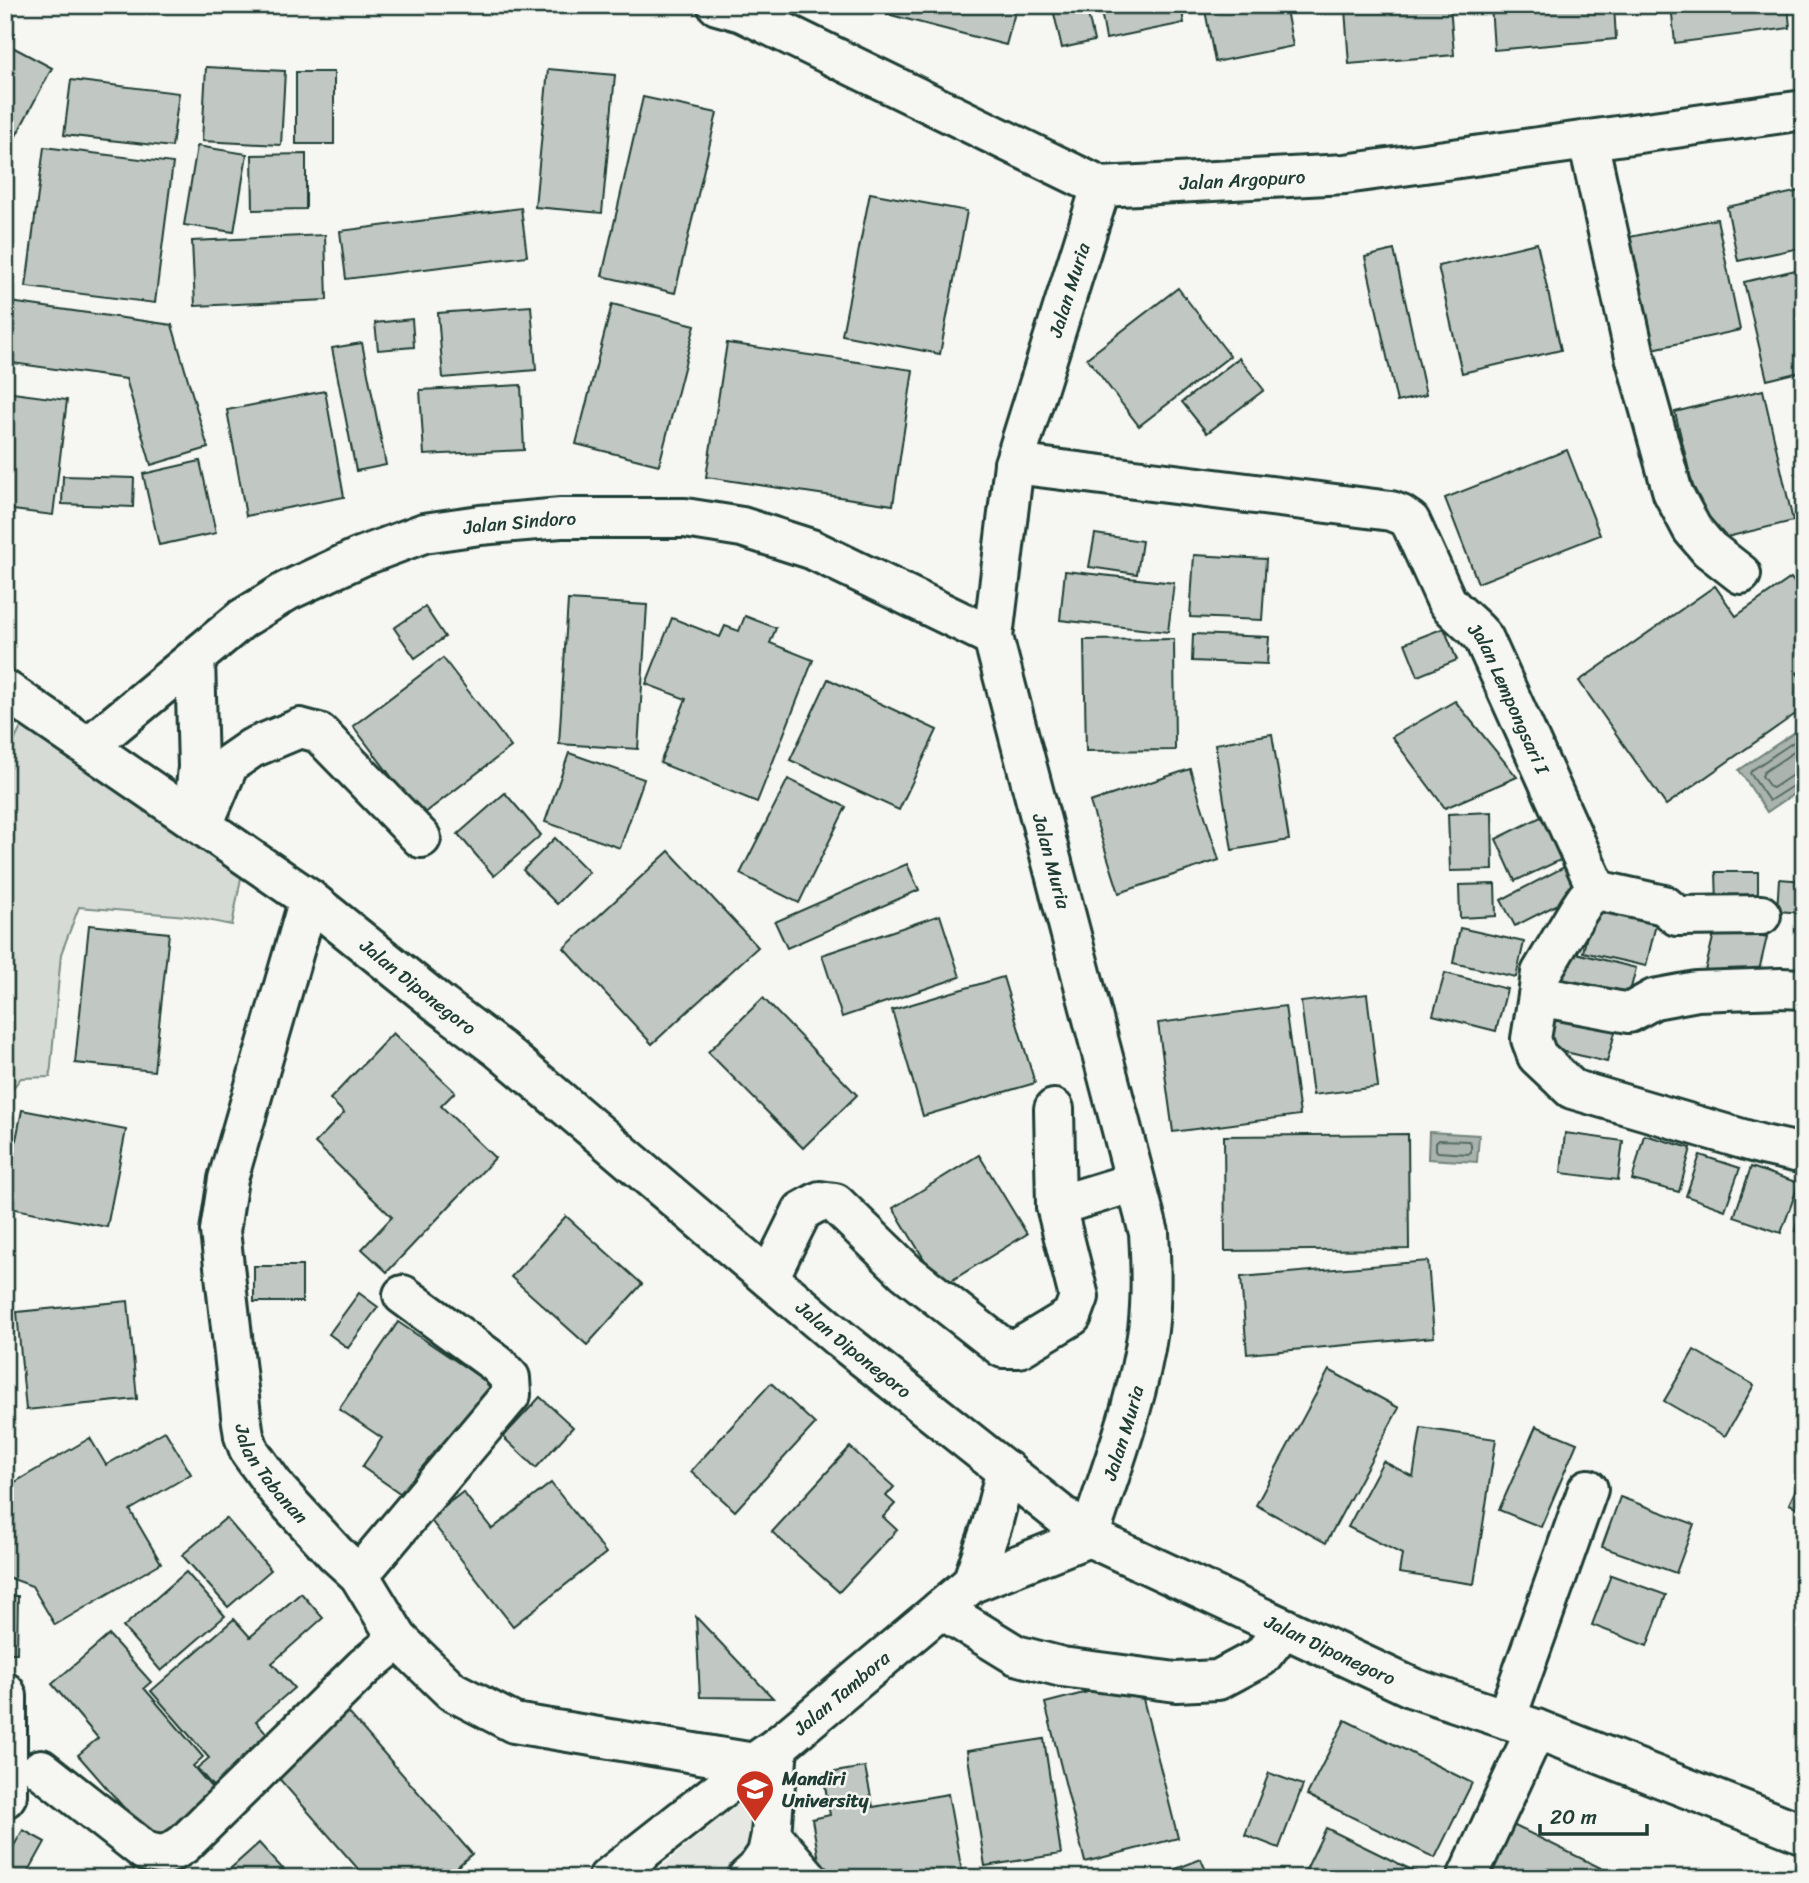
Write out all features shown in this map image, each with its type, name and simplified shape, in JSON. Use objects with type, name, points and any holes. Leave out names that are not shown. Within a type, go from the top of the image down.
[{"type":"street","name":"Jalan Argopuro","points":[[717,5],[742,12],[1101,187],[1345,174],[1804,110]]},
{"type":"street","points":[[1588,140],[1635,356],[1673,493],[1692,529],[1709,549],[1741,574]]},
{"type":"street","name":"Jalan Muria","points":[[1089,1537],[1133,1402],[1148,1330],[1151,1278],[1149,1233],[993,638],[1014,464],[1101,187]]},
{"type":"street","name":"Jalan Lempongsari I","points":[[1014,464],[1391,511],[1410,521],[1446,600],[1484,639],[1597,890]]},
{"type":"street","name":"Jalan Sindoro","points":[[89,746],[243,619],[287,591],[360,556],[424,534],[480,524],[561,518],[685,518],[742,527],[811,549],[993,638]]},
{"type":"street","points":[[195,659],[198,822]]},
{"type":"street","name":"Jalan Diponegoro","points":[[5,690],[309,899],[499,1049],[839,1338],[1089,1537],[1413,1688],[1521,1724],[1804,1834]]},
{"type":"street","points":[[198,822],[229,764],[252,748],[300,728],[319,733],[421,838]]},
{"type":"street","points":[[1760,915],[1677,916],[1664,905],[1597,890],[1586,899],[1541,973],[1531,1039],[1537,1056],[1572,1090],[1763,1145],[1804,1154]]},
{"type":"street","name":"Jalan Tabanan","points":[[309,899],[228,1180],[220,1231],[241,1415],[250,1452],[278,1491],[359,1575],[398,1639],[452,1691],[514,1723],[766,1755]]},
{"type":"street","points":[[1538,996],[1629,1013],[1654,999],[1697,990],[1803,989]]},
{"type":"street","points":[[769,1278],[802,1212],[820,1201],[835,1203],[914,1279],[1003,1348],[1019,1348],[1072,1316],[1079,1297],[1056,1206],[1054,1109]]},
{"type":"street","points":[[1056,1206],[1135,1182]]},
{"type":"street","points":[[359,1575],[511,1394],[510,1378],[497,1364],[403,1295]]},
{"type":"street","points":[[972,1583],[992,1525],[1006,1470]]},
{"type":"street","points":[[1467,1878],[1521,1724],[1588,1489]]},
{"type":"street","name":"Jalan Tambora","points":[[608,1878],[766,1755],[972,1583],[1089,1537]]},
{"type":"street","points":[[941,1609],[1016,1655],[1062,1667],[1176,1682],[1219,1680],[1261,1657],[1284,1628]]},
{"type":"street","points":[[41,1769],[145,1851],[159,1856],[170,1853],[184,1844],[364,1667],[398,1639]]},
{"type":"street","points":[[5,1692],[5,1798]]},
{"type":"street","points":[[747,1878],[767,1854],[771,1835],[766,1755]]},
{"type":"street","points":[[771,1835],[808,1878]]},
{"type":"shaded area","points":[[28,713],[242,873],[232,925],[187,916],[79,907],[61,954],[50,1077],[21,1078],[5,1098],[5,760]]},
{"type":"shaded area","name":"Mandiri University","points":[[781,1768],[810,1878],[648,1878]]},
{"type":"water","points":[[1804,726],[1804,787],[1767,812],[1739,770]]},
{"type":"water","points":[[1429,1132],[1479,1135],[1477,1162],[1428,1159]]},
{"type":"building","points":[[890,5],[1017,5],[1006,45],[887,14]]},
{"type":"building","points":[[1052,5],[1086,5],[1094,41],[1062,48]]},
{"type":"building","points":[[1100,5],[1181,5],[1184,23],[1106,39]]},
{"type":"building","points":[[1204,5],[1285,5],[1293,46],[1215,62]]},
{"type":"building","points":[[1383,5],[1450,5],[1454,55],[1349,64],[1345,9]]},
{"type":"building","points":[[1491,5],[1614,5],[1616,39],[1494,50]]},
{"type":"building","points":[[1671,5],[1788,5],[1790,28],[1675,43]]},
{"type":"building","points":[[5,43],[52,68],[8,151],[5,150]]},
{"type":"building","points":[[206,67],[285,71],[281,145],[202,141]]},
{"type":"building","points":[[548,69],[615,75],[602,213],[535,207]]},
{"type":"building","points":[[296,72],[334,72],[334,144],[296,144]]},
{"type":"building","points":[[71,80],[179,93],[172,147],[64,135]]},
{"type":"building","points":[[643,97],[717,113],[675,293],[602,276]]},
{"type":"building","points":[[197,146],[247,154],[234,232],[184,225]]},
{"type":"building","points":[[44,147],[173,163],[155,303],[26,287]]},
{"type":"building","points":[[306,154],[306,209],[253,210],[252,155]]},
{"type":"building","points":[[1804,190],[1804,247],[1738,261],[1727,207]]},
{"type":"building","points":[[870,193],[967,211],[940,354],[842,335]]},
{"type":"building","points":[[521,208],[527,256],[346,279],[340,231]]},
{"type":"building","points":[[1717,219],[1740,330],[1648,350],[1625,238]]},
{"type":"building","points":[[325,235],[327,300],[195,306],[192,241]]},
{"type":"building","points":[[1537,243],[1561,350],[1462,373],[1438,266]]},
{"type":"building","points":[[1394,250],[1426,395],[1397,402],[1365,257]]},
{"type":"building","points":[[1804,268],[1804,371],[1767,380],[1744,282]]},
{"type":"building","points":[[1178,288],[1230,356],[1139,426],[1087,358]]},
{"type":"building","points":[[10,302],[172,325],[208,448],[151,465],[126,379],[5,362],[5,334]]},
{"type":"building","points":[[612,304],[695,325],[659,465],[576,444]]},
{"type":"building","points":[[531,306],[536,370],[443,378],[438,313]]},
{"type":"building","points":[[412,319],[414,347],[378,350],[375,323]]},
{"type":"building","points":[[362,343],[386,465],[356,471],[332,348]]},
{"type":"building","points":[[727,343],[913,370],[893,505],[706,477]]},
{"type":"building","points":[[1239,358],[1264,390],[1207,433],[1182,402]]},
{"type":"building","points":[[521,385],[524,450],[424,455],[420,390]]},
{"type":"building","points":[[1763,390],[1793,521],[1706,542],[1675,412]]},
{"type":"building","points":[[325,391],[344,497],[246,516],[227,410]]},
{"type":"building","points":[[5,392],[67,400],[53,515],[5,509]]},
{"type":"building","points":[[1567,450],[1600,535],[1478,583],[1445,498]]},
{"type":"building","points":[[200,461],[216,533],[159,545],[143,474]]},
{"type":"building","points":[[63,476],[134,478],[133,507],[62,504]]},
{"type":"building","points":[[1095,534],[1142,541],[1137,574],[1089,567]]},
{"type":"building","points":[[1194,555],[1266,559],[1262,620],[1190,617]]},
{"type":"building","points":[[1065,571],[1174,583],[1168,632],[1060,620]]},
{"type":"building","points":[[1791,578],[1804,597],[1804,668],[1797,673],[1804,683],[1804,708],[1666,805],[1579,681],[1715,586],[1736,616]]},
{"type":"building","points":[[568,600],[647,605],[638,749],[559,744]]},
{"type":"building","points":[[425,607],[445,637],[415,658],[394,628]]},
{"type":"building","points":[[745,616],[776,628],[770,643],[813,660],[757,802],[660,763],[686,699],[646,684],[672,618],[720,637],[725,626],[739,631]]},
{"type":"building","points":[[1444,628],[1457,660],[1418,676],[1405,643]]},
{"type":"building","points":[[1193,634],[1269,637],[1267,664],[1192,661]]},
{"type":"building","points":[[1174,639],[1175,750],[1086,751],[1084,640]]},
{"type":"building","points":[[443,658],[511,747],[421,816],[353,726]]},
{"type":"building","points":[[828,679],[937,730],[899,810],[790,760]]},
{"type":"building","points":[[1455,701],[1517,777],[1445,808],[1392,737]]},
{"type":"building","points":[[1272,734],[1289,840],[1232,850],[1215,744]]},
{"type":"building","points":[[569,753],[644,779],[620,848],[545,822]]},
{"type":"building","points":[[1190,769],[1219,860],[1119,893],[1090,802]]},
{"type":"building","points":[[788,779],[846,807],[799,903],[740,874]]},
{"type":"building","points":[[505,793],[541,835],[494,876],[458,834]]},
{"type":"building","points":[[1492,812],[1493,870],[1450,871],[1448,814]]},
{"type":"building","points":[[1551,812],[1571,855],[1515,881],[1496,839]]},
{"type":"building","points":[[555,838],[589,872],[557,904],[523,870]]},
{"type":"building","points":[[669,851],[758,947],[652,1044],[564,948]]},
{"type":"building","points":[[907,864],[919,890],[787,948],[775,922]]},
{"type":"building","points":[[1566,866],[1580,893],[1515,926],[1501,900]]},
{"type":"building","points":[[1716,872],[1758,872],[1758,904],[1717,904]]},
{"type":"building","points":[[1779,879],[1804,881],[1804,913],[1777,911]]},
{"type":"building","points":[[1495,884],[1496,916],[1460,918],[1459,885]]},
{"type":"building","points":[[1597,892],[1660,907],[1646,966],[1583,952]]},
{"type":"building","points":[[940,915],[960,977],[842,1017],[822,955]]},
{"type":"building","points":[[89,925],[169,933],[154,1071],[75,1063]]},
{"type":"building","points":[[1716,925],[1767,937],[1756,983],[1705,971]]},
{"type":"building","points":[[1460,928],[1524,942],[1516,977],[1453,963]]},
{"type":"building","points":[[1568,951],[1636,968],[1627,1004],[1559,987]]},
{"type":"building","points":[[1445,973],[1507,989],[1496,1031],[1433,1015]]},
{"type":"building","points":[[1003,977],[1035,1083],[923,1116],[892,1010]]},
{"type":"building","points":[[1367,994],[1378,1087],[1313,1095],[1301,1002]]},
{"type":"building","points":[[763,998],[857,1095],[803,1148],[708,1052]]},
{"type":"building","points":[[1285,1006],[1300,1115],[1173,1132],[1158,1023]]},
{"type":"building","points":[[1555,1006],[1618,1021],[1607,1062],[1545,1047]]},
{"type":"building","points":[[393,1033],[455,1092],[441,1106],[495,1158],[387,1272],[362,1249],[392,1217],[315,1143],[344,1113],[330,1099]]},
{"type":"building","points":[[22,1110],[126,1130],[107,1227],[5,1207]]},
{"type":"building","points":[[1565,1133],[1623,1141],[1618,1180],[1561,1173]]},
{"type":"building","points":[[1408,1134],[1409,1249],[1225,1251],[1224,1136]]},
{"type":"building","points":[[1644,1135],[1691,1148],[1679,1192],[1632,1180]]},
{"type":"building","points":[[979,1155],[1027,1234],[941,1287],[893,1208]]},
{"type":"building","points":[[1700,1155],[1740,1168],[1725,1210],[1686,1196]]},
{"type":"building","points":[[1751,1167],[1799,1183],[1781,1233],[1734,1217]]},
{"type":"building","points":[[1802,1200],[1804,1201],[1804,1233],[1795,1231]]},
{"type":"building","points":[[566,1216],[642,1284],[587,1345],[511,1277]]},
{"type":"building","points":[[1428,1261],[1434,1337],[1247,1354],[1241,1277]]},
{"type":"building","points":[[254,1266],[302,1266],[302,1302],[254,1302]]},
{"type":"building","points":[[359,1293],[378,1307],[348,1348],[329,1334]]},
{"type":"building","points":[[128,1301],[137,1399],[26,1410],[17,1312]]},
{"type":"building","points":[[398,1322],[493,1386],[413,1502],[362,1467],[382,1438],[339,1409]]},
{"type":"building","points":[[1694,1350],[1754,1385],[1725,1436],[1664,1401]]},
{"type":"building","points":[[1329,1370],[1399,1408],[1326,1543],[1256,1505]]},
{"type":"building","points":[[771,1383],[815,1424],[735,1511],[691,1471]]},
{"type":"building","points":[[540,1397],[573,1427],[536,1468],[503,1437]]},
{"type":"building","points":[[1536,1426],[1577,1443],[1541,1527],[1499,1510]]},
{"type":"building","points":[[1421,1428],[1496,1439],[1474,1584],[1399,1573],[1402,1554],[1348,1527],[1383,1461],[1413,1477]]},
{"type":"building","points":[[165,1431],[191,1474],[130,1510],[161,1563],[55,1625],[32,1586],[5,1576],[5,1488],[90,1438],[106,1465]]},
{"type":"building","points":[[850,1447],[894,1487],[886,1496],[895,1504],[883,1517],[897,1530],[839,1592],[772,1532]]},
{"type":"building","points":[[1804,1472],[1804,1510],[1789,1504]]},
{"type":"building","points":[[551,1483],[606,1553],[513,1626],[429,1518],[463,1492],[492,1529]]},
{"type":"building","points":[[1620,1497],[1694,1524],[1676,1573],[1602,1547]]},
{"type":"building","points":[[226,1518],[271,1570],[228,1607],[182,1555]]},
{"type":"building","points":[[186,1572],[225,1616],[161,1671],[123,1627]]},
{"type":"building","points":[[1611,1575],[1666,1595],[1647,1646],[1592,1625]]},
{"type":"building","points":[[301,1593],[323,1618],[272,1663],[294,1688],[256,1721],[279,1748],[222,1797],[197,1768],[209,1758],[151,1691],[234,1619],[250,1637]]},
{"type":"building","points":[[5,1596],[18,1596],[17,1653],[5,1653]]},
{"type":"building","points":[[696,1617],[773,1698],[700,1697]]},
{"type":"building","points":[[109,1635],[151,1682],[144,1688],[203,1757],[193,1766],[218,1795],[158,1847],[78,1755],[98,1738],[52,1684]]},
{"type":"building","points":[[1138,1679],[1178,1838],[1085,1862],[1045,1703]]},
{"type":"building","points":[[341,1704],[472,1854],[444,1878],[366,1878],[269,1767]]},
{"type":"building","points":[[1345,1720],[1472,1783],[1435,1858],[1307,1795]]},
{"type":"building","points":[[1044,1739],[1061,1854],[985,1866],[967,1751]]},
{"type":"building","points":[[865,1767],[873,1807],[948,1794],[963,1878],[822,1878],[812,1819],[830,1815],[823,1774]]},
{"type":"building","points":[[1269,1773],[1303,1785],[1279,1848],[1245,1835]]},
{"type":"building","points":[[1511,1824],[1613,1874],[1611,1878],[1484,1878]]},
{"type":"building","points":[[1326,1828],[1428,1878],[1302,1878]]},
{"type":"building","points":[[23,1830],[45,1842],[25,1878],[14,1878],[5,1873],[5,1861]]},
{"type":"building","points":[[259,1843],[291,1878],[220,1878]]},
{"type":"building","points":[[1201,1859],[1209,1878],[1153,1878]]},
{"type":"place","name":"Mandiri University","points":[[755,1823]]}]
